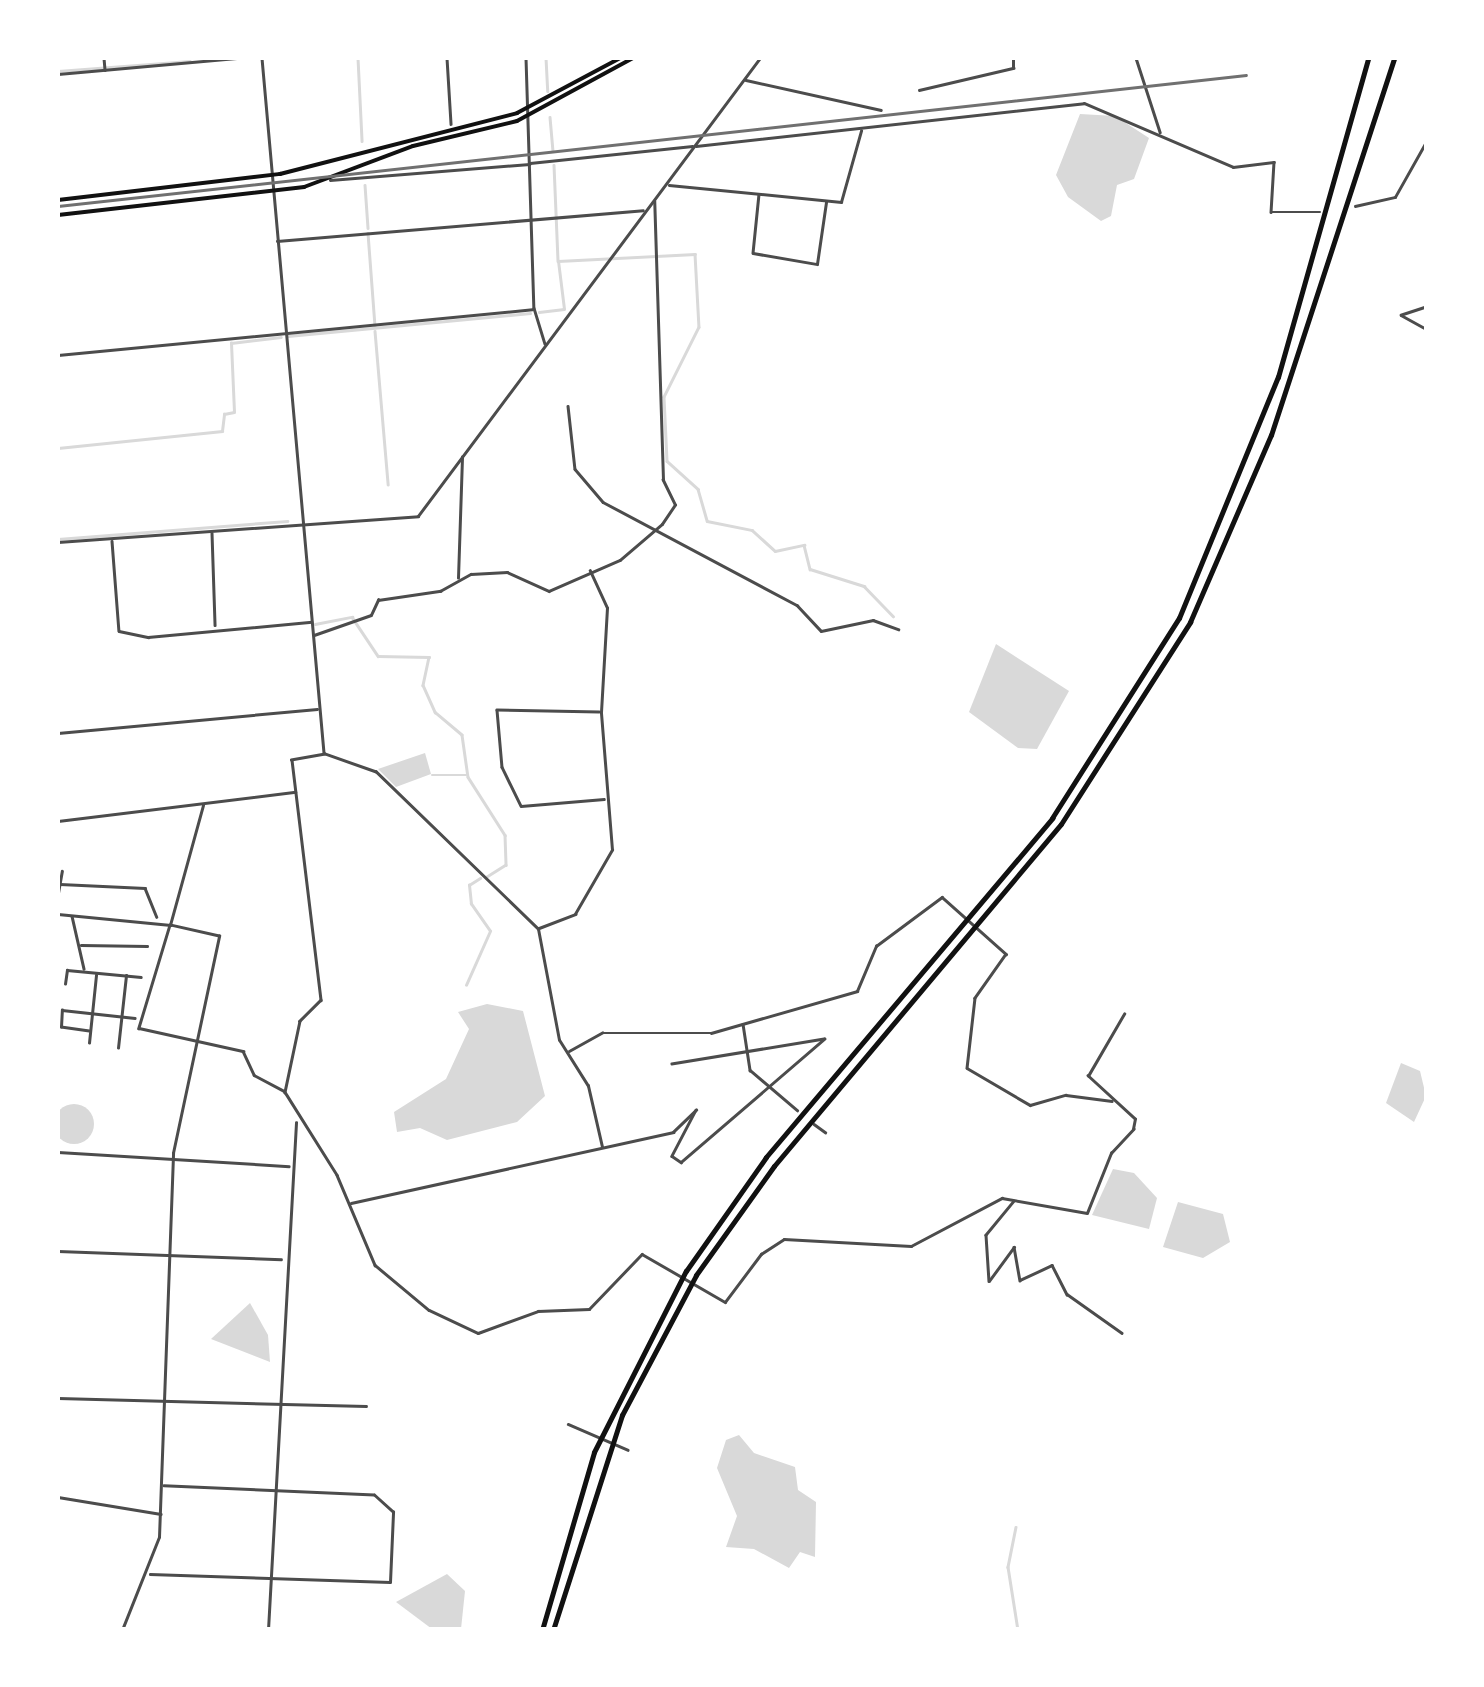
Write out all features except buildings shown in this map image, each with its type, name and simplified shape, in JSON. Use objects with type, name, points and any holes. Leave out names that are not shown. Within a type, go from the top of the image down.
[{"type":"highway","points":[[542,1630],[594,1452],[686,1271],[766,1157],[1052,818],[1179,618],[1272,394],[1368,58]]},
{"type":"highway","points":[[553,1630],[622,1415],[696,1275],[774,1166],[1061,824],[1190,622],[1278,417],[1394,58]]},
{"type":"main road","points":[[58,200],[270,176],[528,108],[620,58]]},
{"type":"main road","points":[[58,215],[271,191],[329,179],[528,116],[633,58]]},
{"type":"street","points":[[104,58],[105,68]]},
{"type":"street","points":[[58,74],[236,58]]},
{"type":"street","points":[[262,58],[299,524],[325,754]]},
{"type":"street","points":[[447,58],[451,124]]},
{"type":"street","points":[[526,58],[534,308],[545,343]]},
{"type":"street","points":[[58,542],[418,516],[760,58]]},
{"type":"street","points":[[919,90],[1012,68],[1012,58]]},
{"type":"street","points":[[1136,58],[1159,134]]},
{"type":"street","points":[[744,79],[881,110]]},
{"type":"street","points":[[329,179],[529,164],[1084,103],[1234,167],[1274,162],[1271,212],[1320,212]]},
{"type":"street","points":[[666,184],[841,202],[861,129]]},
{"type":"street","points":[[1354,206],[1395,198],[1426,142]]},
{"type":"street","points":[[760,194],[754,253],[816,264],[825,201]]},
{"type":"street","points":[[314,635],[358,620],[378,600],[440,592],[458,580],[507,572],[544,592],[656,531],[675,504],[664,480],[654,199]]},
{"type":"street","points":[[276,241],[530,216],[646,209]]},
{"type":"street","points":[[1426,262],[1426,268]]},
{"type":"street","points":[[1426,307],[1401,314],[1426,329]]},
{"type":"street","points":[[58,355],[534,308]]},
{"type":"street","points":[[568,406],[574,469],[603,502],[797,605],[821,631],[873,620],[898,629]]},
{"type":"street","points":[[458,580],[462,457]]},
{"type":"street","points":[[212,531],[215,625]]},
{"type":"street","points":[[112,539],[119,631],[148,637],[215,625],[311,622]]},
{"type":"street","points":[[538,928],[574,914],[608,863],[601,712],[607,608],[589,570]]},
{"type":"street","points":[[58,734],[318,709]]},
{"type":"street","points":[[601,712],[497,710],[502,767],[520,806],[607,799]]},
{"type":"street","points":[[602,1147],[588,1086],[568,1051],[538,928],[376,772],[325,754],[292,760],[322,1000],[300,1021],[285,1092],[297,1122],[350,1203],[375,1266],[429,1310],[478,1333],[538,1311],[588,1309],[632,1260],[657,1262],[712,1297],[730,1300],[761,1254],[784,1239],[911,1246],[992,1200],[1015,1200],[1087,1213],[1111,1153],[1133,1129],[1113,1100],[1092,1084],[1089,1064],[1108,1051],[1124,1014]]},
{"type":"street","points":[[58,820],[296,792]]},
{"type":"street","points":[[203,805],[170,925],[136,1018],[138,1028],[243,1051],[254,1076],[285,1092]]},
{"type":"street","points":[[58,893],[62,872]]},
{"type":"street","points":[[60,884],[145,888],[158,918]]},
{"type":"street","points":[[568,1051],[602,1033],[674,1038],[857,991],[876,946],[932,897],[950,901],[1002,947],[1006,963],[972,1006],[967,1068],[1030,1106],[1066,1095],[1113,1100]]},
{"type":"street","points":[[58,914],[158,918],[170,925],[219,936],[173,1160],[171,1255],[160,1398],[162,1515],[149,1574],[122,1630]]},
{"type":"street","points":[[72,914],[84,970]]},
{"type":"street","points":[[81,945],[148,946]]},
{"type":"street","points":[[65,984],[67,970],[141,977]]},
{"type":"street","points":[[89,1043],[96,972]]},
{"type":"street","points":[[118,1048],[126,976]]},
{"type":"street","points":[[89,1031],[61,1027],[62,1010],[136,1018]]},
{"type":"street","points":[[743,1022],[750,1070],[797,1110]]},
{"type":"street","points":[[350,1203],[674,1132],[696,1110],[672,1156],[681,1162],[772,1090],[824,1040],[672,1064]]},
{"type":"street","points":[[268,1630],[275,1400],[297,1122]]},
{"type":"street","points":[[814,1124],[825,1132]]},
{"type":"street","points":[[58,1152],[291,1166]]},
{"type":"street","points":[[1015,1200],[986,1235],[988,1281],[1014,1247],[1020,1280],[1052,1265],[1068,1294],[1122,1332]]},
{"type":"street","points":[[58,1251],[284,1259]]},
{"type":"street","points":[[58,1398],[275,1400],[366,1406]]},
{"type":"street","points":[[568,1424],[628,1450]]},
{"type":"street","points":[[149,1574],[390,1582],[394,1512],[365,1494],[162,1486]]},
{"type":"street","points":[[58,1497],[162,1515]]},
{"type":"shaded area","points":[[1080,114],[1115,116],[1149,138],[1134,179],[1117,185],[1111,216],[1101,221],[1068,197],[1056,175]]},
{"type":"shaded area","points":[[996,644],[1069,691],[1037,749],[1018,748],[969,712]]},
{"type":"shaded area","points":[[425,753],[431,774],[396,787],[378,769]]},
{"type":"shaded area","points":[[487,1004],[523,1011],[545,1096],[517,1122],[447,1140],[420,1128],[397,1132],[394,1112],[446,1079],[469,1029],[458,1012]]},
{"type":"shaded area","points":[[1401,1063],[1420,1071],[1426,1096],[1414,1122],[1386,1103]]},
{"type":"shaded area","points":[[74,1104],[88,1110],[94,1124],[88,1138],[74,1144],[60,1138],[54,1124],[60,1110]]},
{"type":"shaded area","points":[[1113,1169],[1134,1173],[1157,1198],[1149,1229],[1092,1215]]},
{"type":"shaded area","points":[[1178,1202],[1223,1214],[1230,1242],[1203,1258],[1163,1247]]},
{"type":"shaded area","points":[[250,1303],[268,1335],[270,1362],[211,1339]]},
{"type":"shaded area","points":[[739,1435],[754,1453],[795,1467],[798,1490],[816,1502],[815,1557],[800,1552],[789,1568],[754,1549],[726,1547],[737,1516],[717,1468],[726,1440]]},
{"type":"shaded area","points":[[447,1574],[465,1591],[461,1629],[432,1629],[396,1602]]},
{"type":"waterway","points":[[358,58],[362,141]]},
{"type":"waterway","points":[[546,58],[548,91]]},
{"type":"waterway","points":[[58,71],[190,61]]},
{"type":"waterway","points":[[550,117],[553,150]]},
{"type":"waterway","points":[[554,165],[558,261],[695,254],[699,327],[664,397],[667,461],[698,489],[707,521],[752,530],[775,551],[804,545],[810,569],[864,586],[893,616]]},
{"type":"waterway","points":[[365,185],[368,228]]},
{"type":"waterway","points":[[368,233],[375,326]]},
{"type":"waterway","points":[[539,312],[564,309],[558,261]]},
{"type":"waterway","points":[[288,336],[530,313]]},
{"type":"waterway","points":[[375,331],[388,484]]},
{"type":"waterway","points":[[58,448],[222,431],[224,414],[234,412],[231,343],[281,337]]},
{"type":"waterway","points":[[58,539],[287,521]]},
{"type":"waterway","points":[[315,624],[352,617],[378,656],[429,657],[423,685],[435,712],[462,735],[468,777],[505,835],[506,865],[487,877]]},
{"type":"waterway","points":[[432,775],[466,775]]},
{"type":"waterway","points":[[466,985],[490,931],[471,904],[469,885],[480,878]]},
{"type":"waterway","points":[[1016,1527],[1008,1567],[1018,1630]]},
{"type":"railway","points":[[58,206],[1246,75]]}]
